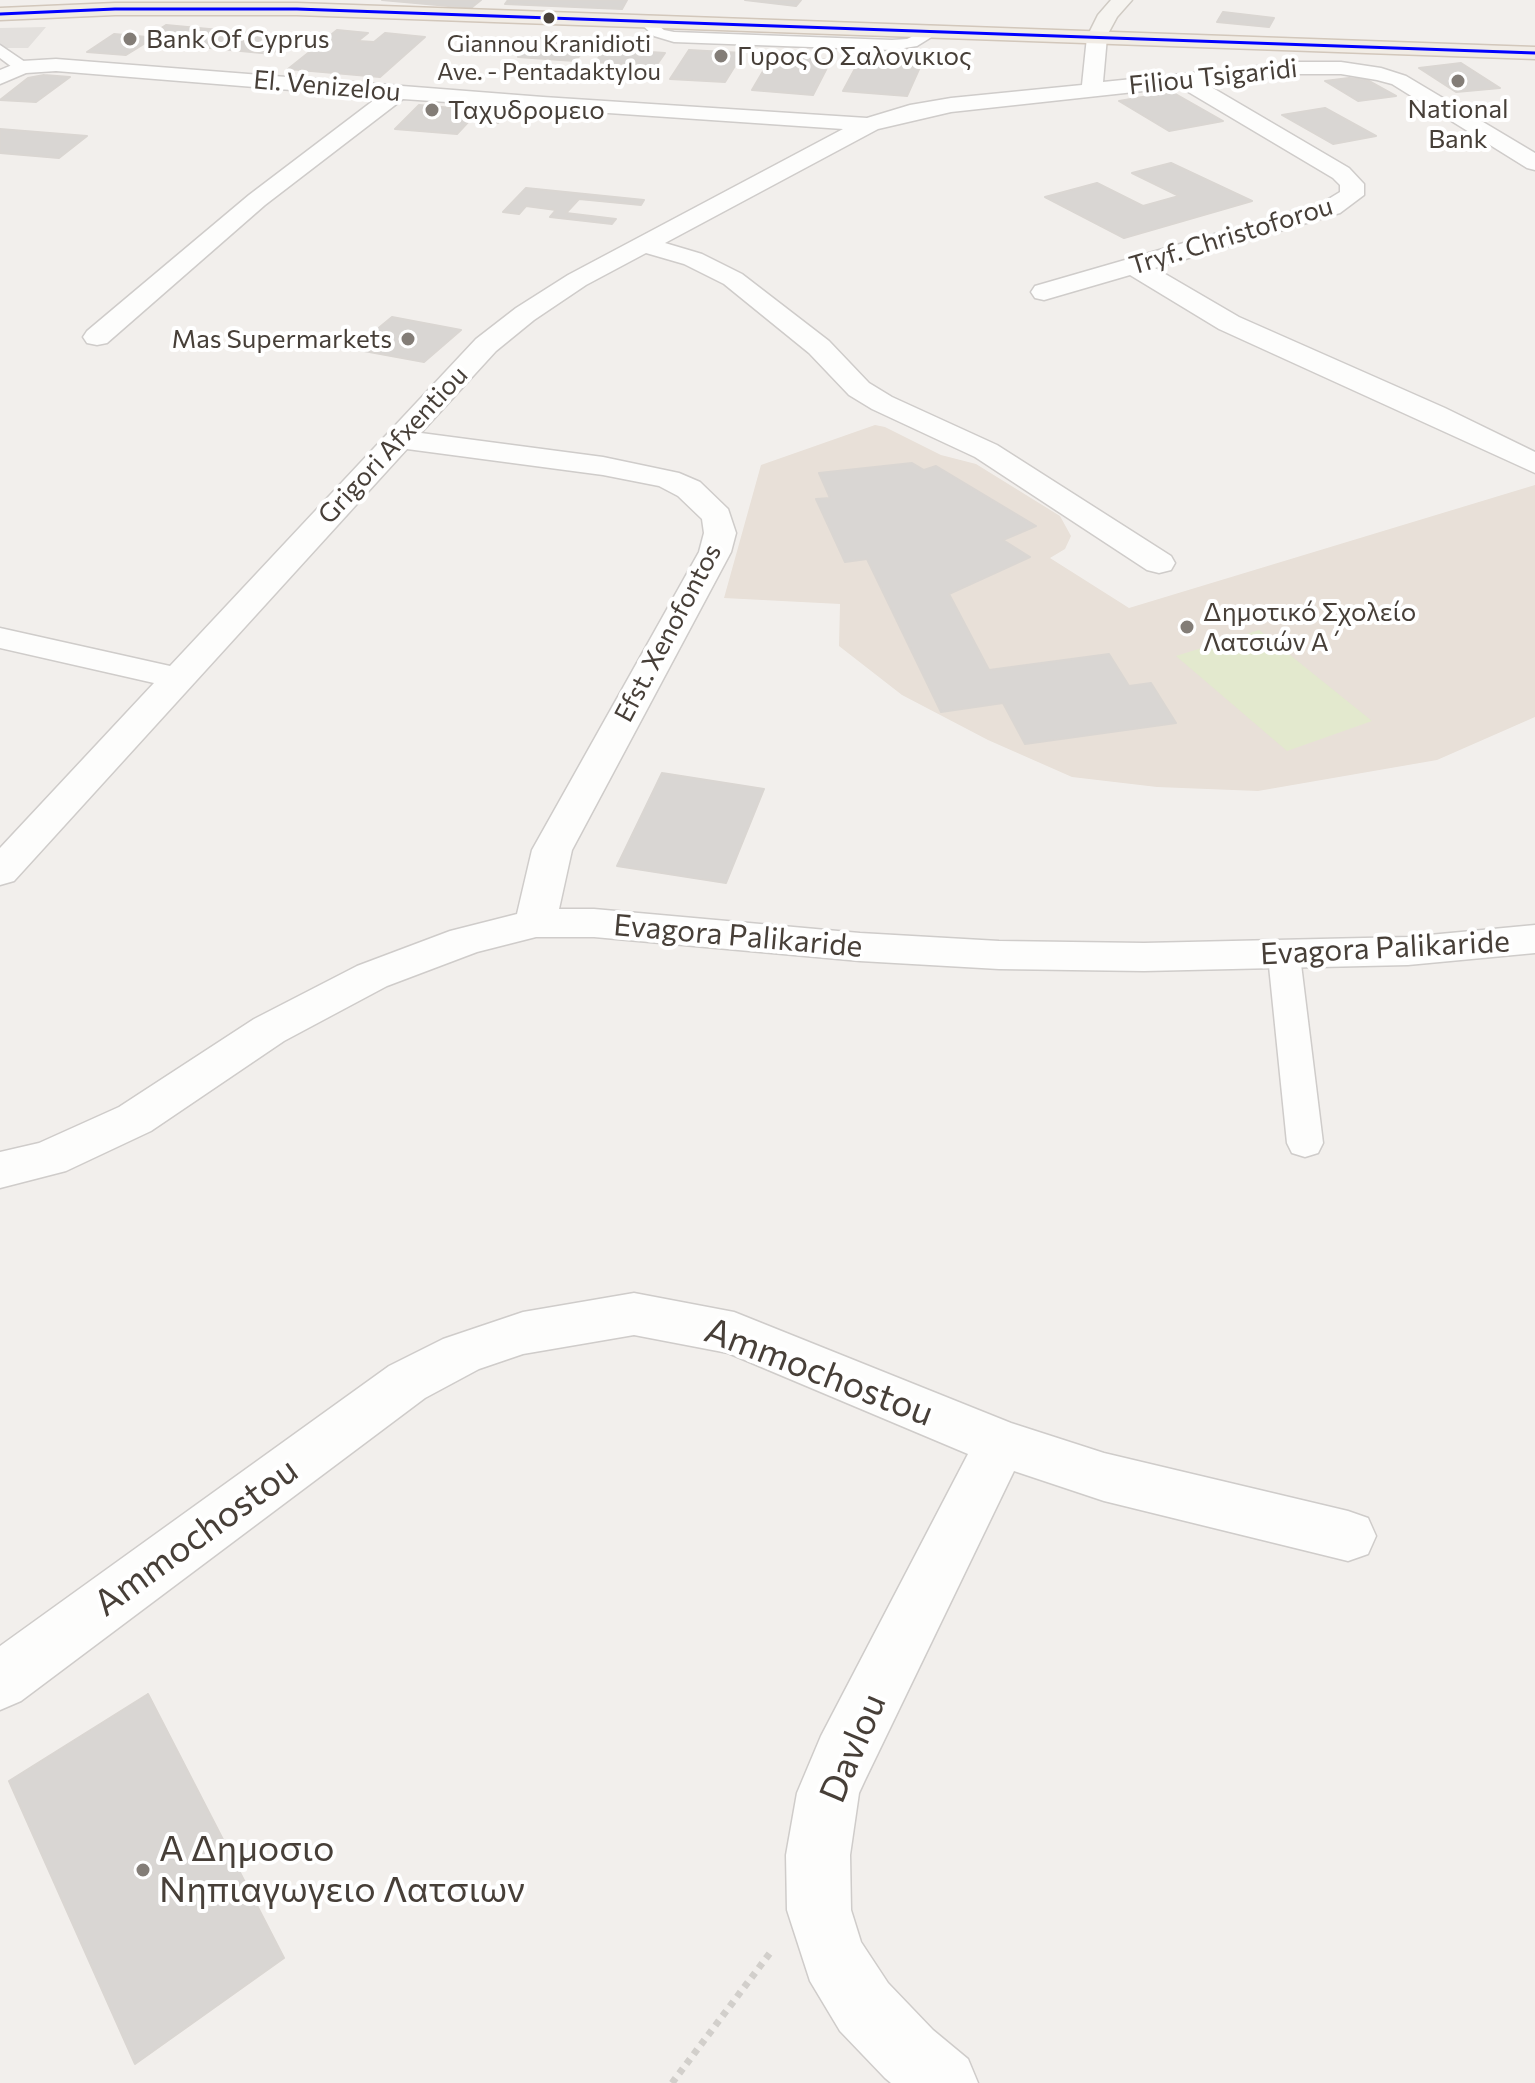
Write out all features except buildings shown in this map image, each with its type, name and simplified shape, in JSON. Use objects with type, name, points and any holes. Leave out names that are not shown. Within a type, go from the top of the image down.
[{"type":"main road","points":[[0,14],[119,5],[297,9],[1535,53]]},
{"type":"street","points":[[1092,89],[1097,37],[1108,15],[1122,0]]},
{"type":"street","name":"El. Venizelou","points":[[22,67],[56,65],[870,124]]},
{"type":"street","points":[[0,78],[22,67]]},
{"type":"street","name":"Filiou Tsigaridi","points":[[870,124],[910,112],[951,105],[1316,67],[1381,74],[1406,85],[1535,163]]},
{"type":"street","name":"Tryf. Christoforou","points":[[1044,292],[1331,208],[1346,200],[1354,190],[1341,173],[1183,80]]},
{"type":"street","points":[[97,337],[257,200],[399,92]]},
{"type":"street","name":"Grigori Afxentiou","points":[[0,872],[495,337],[577,280],[640,244],[870,124]]},
{"type":"street","points":[[640,244],[693,259],[733,279],[819,347],[859,389],[882,403],[986,451],[1159,563]]},
{"type":"street","points":[[1134,266],[1229,323],[1435,414],[1535,464]]},
{"type":"street","name":"Efst. Xenofontos","points":[[399,439],[603,466],[668,479],[689,489],[717,516],[720,533],[715,552],[552,850],[544,875],[536,923]]},
{"type":"street","points":[[0,638],[178,678]]},
{"type":"street","name":"Evagora Palikaride","points":[[0,1170],[49,1158],[135,1119],[269,1030],[372,976],[465,941],[536,923],[594,923],[803,942],[999,955],[1284,956],[1408,951],[1535,939]]},
{"type":"street","name":"Ammochostou","points":[[0,1681],[407,1382],[461,1354],[523,1333],[634,1314],[734,1333],[1001,1443],[1104,1477],[1348,1536]]},
{"type":"street","name":"Davlou","points":[[944,2083],[909,2054],[864,2007],[833,1958],[819,1910],[818,1855],[833,1781],[1001,1443]]},
{"type":"lane","points":[[0,50],[22,67]]},
{"type":"lane","points":[[1284,956],[1305,1143]]},
{"type":"path","points":[[672,2083],[819,1888]]},
{"type":"shaded area","points":[[46,27],[28,48],[0,48],[0,28]]},
{"type":"shaded area","name":"Δημοτικό Σχολείο Λατσιών Α΄","points":[[875,425],[941,455],[976,464],[1060,516],[1071,536],[1065,549],[1050,558],[1129,608],[1535,485],[1535,717],[1437,760],[1258,791],[1157,787],[1072,777],[988,740],[902,695],[839,646],[840,604],[724,598],[761,465]]},
{"type":"green space","points":[[1259,630],[1372,721],[1287,751],[1176,656]]},
{"type":"transit line","points":[[0,14],[115,9],[297,9],[1535,53]]},
{"type":"place","name":"Giannou Kranidioti Ave. - Pentadaktylou","points":[[549,18]]},
{"type":"place","name":"Bank Of Cyprus","points":[[130,39]]},
{"type":"place","name":"Γυρος Ο Σαλονικιος","points":[[721,56]]},
{"type":"place","name":"National Bank","points":[[1458,81]]},
{"type":"place","name":"Ταχυδρομειο","points":[[432,110]]},
{"type":"place","name":"Mas Supermarkets","points":[[408,339]]},
{"type":"place","name":"Δημοτικό Σχολείο Λατσιών Α΄","points":[[1187,627]]},
{"type":"place","name":"Α Δημοσιο Νηπιαγωγειο Λατσιων","points":[[143,1870]]}]
